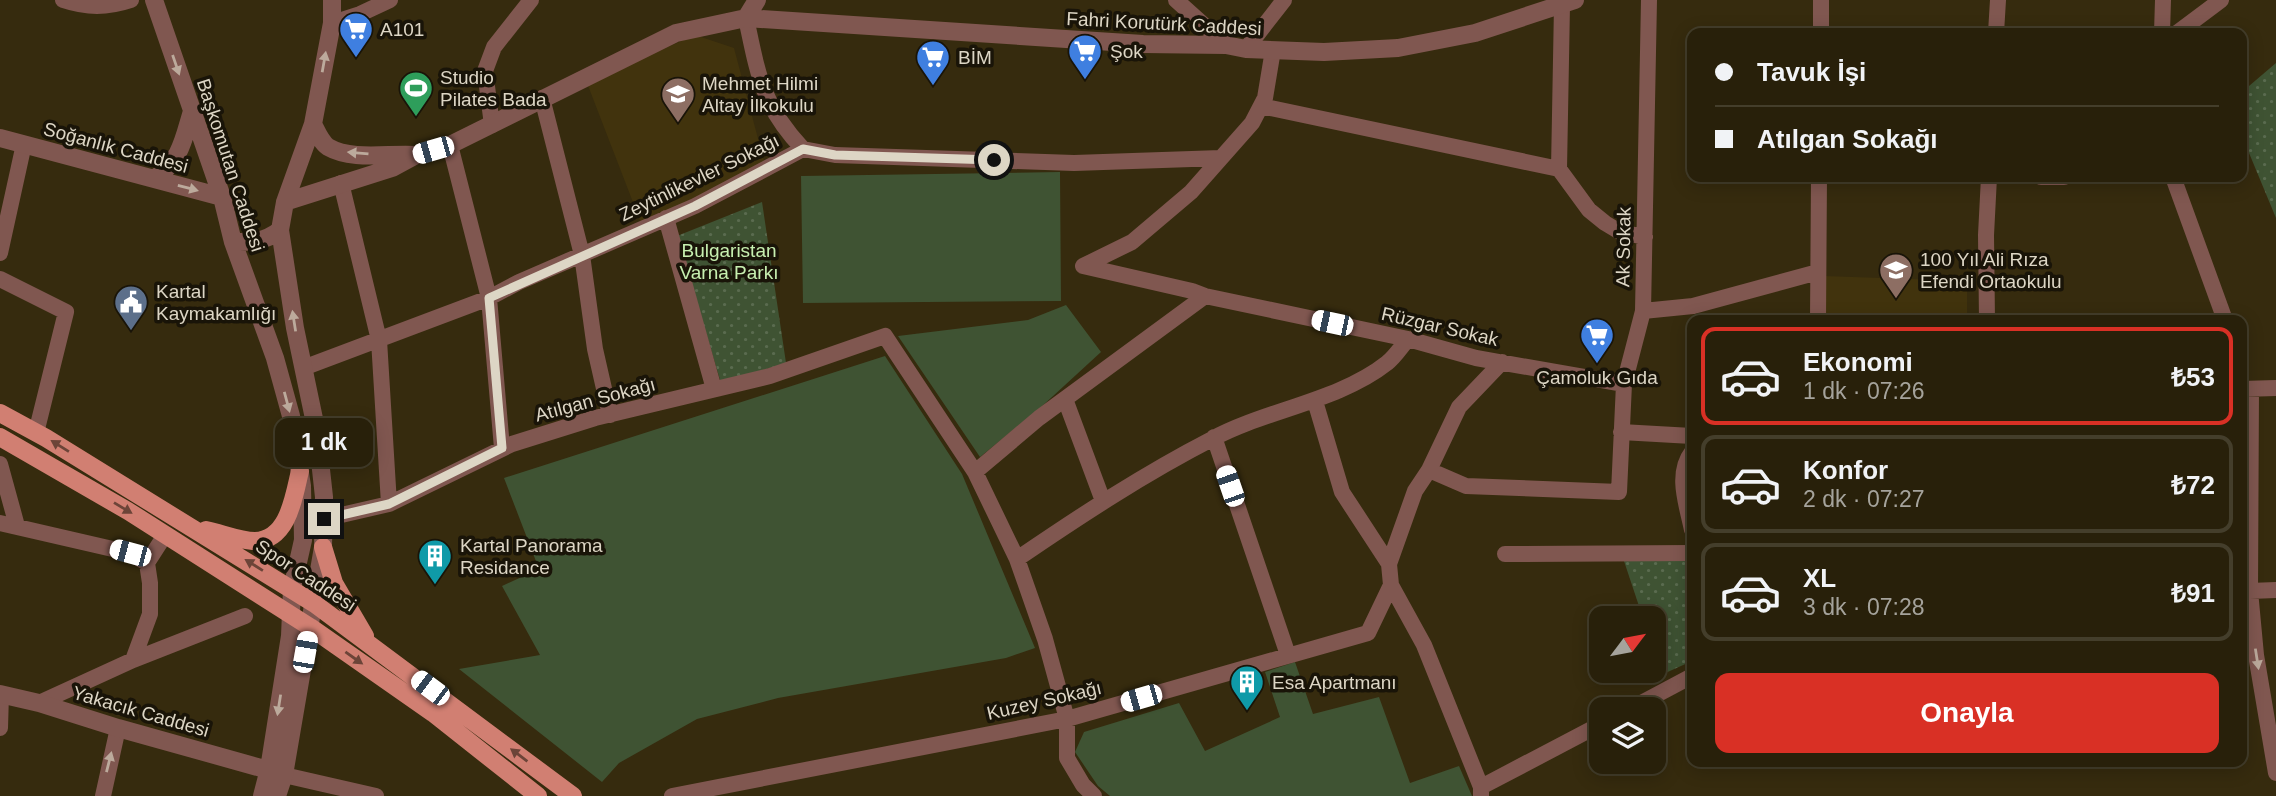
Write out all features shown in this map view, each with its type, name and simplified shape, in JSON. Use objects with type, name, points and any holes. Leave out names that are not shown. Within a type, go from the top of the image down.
[{"type":"main road","name":"Spor Caddesi","points":[[0,414],[36,433],[292,589],[368,642],[573,796]]},
{"type":"main road","points":[[0,437],[128,510],[310,628],[433,713],[538,796]]},
{"type":"main road","points":[[188,526],[253,541],[270,536],[289,513],[300,471]]},
{"type":"main road","points":[[323,547],[334,583],[368,642]]},
{"type":"street","points":[[63,0],[82,7],[131,0]]},
{"type":"street","name":"Başkomutan Caddesi","points":[[154,0],[222,197],[233,242],[275,358],[291,415],[300,471],[303,540],[292,589],[292,616],[276,772]]},
{"type":"street","points":[[277,796],[276,772],[310,628],[323,547],[324,497],[317,433],[303,368],[280,230],[285,202],[313,124],[332,23],[332,0],[324,0]]},
{"type":"street","points":[[332,23],[390,0]]},
{"type":"street","points":[[492,125],[485,71],[494,47],[531,0]]},
{"type":"street","points":[[757,0],[746,18],[760,83],[782,127],[803,149]]},
{"type":"street","points":[[1176,0],[1226,46]]},
{"type":"street","points":[[1246,49],[1284,0]]},
{"type":"street","name":"Ak Sokak","points":[[1429,470],[1466,486],[1619,492],[1624,384],[1643,312],[1649,0]]},
{"type":"street","points":[[1821,0],[1821,28]]},
{"type":"street","points":[[1996,28],[1998,0]]},
{"type":"street","points":[[2162,28],[2163,0]]},
{"type":"street","points":[[2184,28],[2221,0]]},
{"type":"street","points":[[1568,2],[1559,169],[1589,209],[1605,223],[1620,232],[1644,237]]},
{"type":"street","name":"Fahri Korutürk Caddesi","points":[[746,18],[1143,44],[1324,52],[1398,48],[1475,33],[1568,2]]},
{"type":"street","points":[[285,202],[392,168],[416,155],[450,145],[676,33],[746,18]]},
{"type":"street","points":[[1221,158],[1252,123],[1261,106],[1273,50]]},
{"type":"street","points":[[542,98],[582,255],[595,349],[610,415]]},
{"type":"street","points":[[1261,106],[1559,169]]},
{"type":"street","points":[[154,178],[167,169],[179,154],[192,111]]},
{"type":"street","points":[[313,124],[328,147],[346,152],[416,155]]},
{"type":"street","name":"Soğanlık Caddesi","points":[[1,143],[24,144],[222,197]]},
{"type":"street","points":[[0,253],[24,144]]},
{"type":"street","points":[[450,145],[489,298],[502,448]]},
{"type":"street","name":"Zeytinlikevler Sokağı","points":[[303,368],[489,298],[695,206],[803,149],[835,155],[1074,163],[1221,158]]},
{"type":"street","name":"Rüzgar Sokak","points":[[1221,158],[1191,192],[1132,242],[1083,266],[1205,296],[1408,339],[1476,358],[1624,384]]},
{"type":"street","points":[[1818,315],[1819,182]]},
{"type":"street","points":[[1987,315],[1989,182]]},
{"type":"street","points":[[2175,182],[2223,315]]},
{"type":"street","points":[[341,183],[379,340],[389,504]]},
{"type":"street","points":[[666,218],[714,389]]},
{"type":"street","points":[[233,242],[270,238],[280,230]]},
{"type":"street","points":[[1643,312],[1693,306],[1818,272]]},
{"type":"street","points":[[0,279],[66,312],[36,433]]},
{"type":"street","points":[[1094,796],[1083,785],[1067,758],[1067,719],[1045,639],[1017,559],[975,472],[1065,399],[1205,296]]},
{"type":"street","name":"Atılgan Sokağı","points":[[324,519],[389,504],[502,448],[610,415],[770,376],[885,336],[975,472]]},
{"type":"street","points":[[1017,559],[1103,501],[1214,438],[1279,411],[1315,401],[1373,373],[1390,362],[1408,339]]},
{"type":"street","points":[[1502,362],[1459,407],[1429,470],[1415,491],[1390,564],[1391,585],[1424,645],[1481,791],[1589,731]]},
{"type":"street","points":[[2247,387],[2276,388]]},
{"type":"street","points":[[1065,399],[1103,501]]},
{"type":"street","points":[[1315,401],[1342,492],[1390,564]]},
{"type":"street","points":[[1621,432],[1687,436]]},
{"type":"street","points":[[1214,438],[1288,655]]},
{"type":"street","points":[[1687,458],[1682,477],[1687,504]]},
{"type":"street","points":[[0,464],[17,526]]},
{"type":"street","points":[[2247,489],[2250,591],[2256,655],[2276,773]]},
{"type":"street","points":[[0,523],[130,553],[147,563]]},
{"type":"street","points":[[133,660],[150,614],[151,593],[147,563],[165,535]]},
{"type":"street","points":[[1505,554],[1687,553]]},
{"type":"street","name":"Kuzey Sokağı","points":[[672,796],[1067,719],[1368,633],[1391,585]]},
{"type":"street","points":[[2250,591],[2276,590]]},
{"type":"street","points":[[39,703],[133,660],[245,616]]},
{"type":"street","points":[[1653,697],[1687,679]]},
{"type":"street","points":[[0,727],[1,694]]},
{"type":"street","name":"Yakacık Caddesi","points":[[1,694],[276,772],[376,796]]},
{"type":"street","points":[[103,796],[118,728]]},
{"type":"street","points":[[262,796],[276,772]]},
{"type":"shaded area","name":"Mehmet Hilmi Altay İlkokulu","points":[[695,35],[734,48],[765,165],[641,223],[587,83]]},
{"type":"shaded area","name":"100 Yıl Ali Rıza Efendi Ortaokulu","points":[[1824,276],[1967,281],[1967,315],[1826,315]]},
{"type":"green space","points":[[2276,63],[2276,218],[2247,148],[2247,88]]},
{"type":"green space","points":[[1060,172],[1061,301],[803,303],[801,176]]},
{"type":"green space","name":"Bulgaristan Varna Parkı","points":[[762,202],[786,363],[721,383],[677,236]]},
{"type":"green space","points":[[1066,305],[1101,352],[1040,408],[980,457],[898,336],[1028,320]]},
{"type":"green space","points":[[885,356],[962,474],[1035,648],[1006,658],[778,698],[697,719],[619,763],[602,782],[459,669],[540,655],[502,586],[539,569],[504,478]]},
{"type":"green space","points":[[1686,554],[1687,663],[1666,673],[1666,606],[1639,606],[1623,558]]},
{"type":"green space","points":[[1295,662],[1313,714],[1379,697],[1410,783],[1459,766],[1472,796],[1110,796],[1098,786],[1075,752],[1084,732],[1179,703],[1205,751],[1280,717],[1265,672]]},
{"type":"place","name":"A101","points":[[356,59]]},
{"type":"place","name":"Şok","points":[[1085,81]]},
{"type":"place","name":"BİM","points":[[933,87]]},
{"type":"place","name":"Studio Pilates Bada","points":[[416,118]]},
{"type":"place","name":"Mehmet Hilmi Altay İlkokulu","points":[[678,124]]},
{"type":"place","name":"100 Yıl Ali Rıza Efendi Ortaokulu","points":[[1896,300]]},
{"type":"place","name":"Kartal Kaymakamlığı","points":[[131,332]]},
{"type":"place","name":"Çamoluk Gıda","points":[[1597,365]]},
{"type":"place","name":"Kartal Panorama Residance","points":[[435,586]]},
{"type":"place","name":"Esa Apartmanı","points":[[1247,712]]},
{"type":"route","points":[[324,519],[389,504],[502,448],[489,298],[519,282],[695,206],[803,149],[835,155],[994,160]]}]
